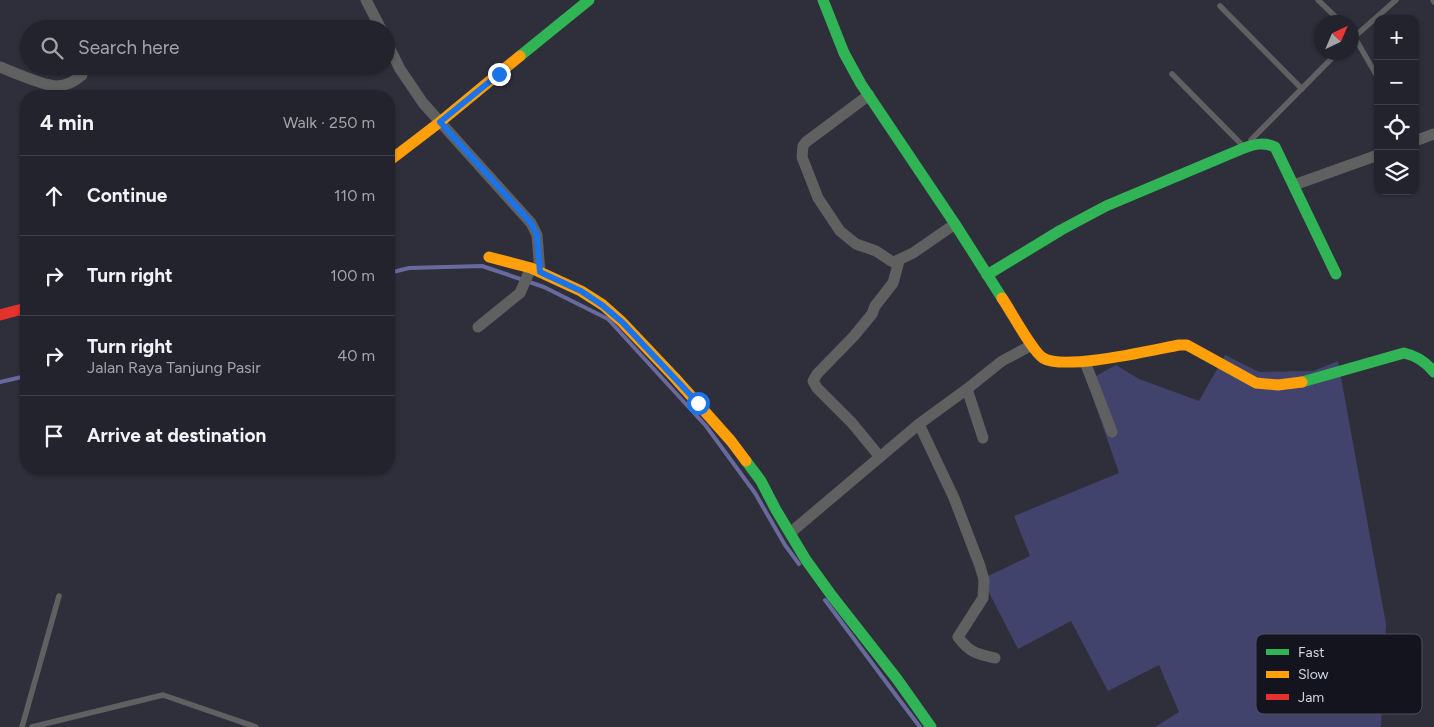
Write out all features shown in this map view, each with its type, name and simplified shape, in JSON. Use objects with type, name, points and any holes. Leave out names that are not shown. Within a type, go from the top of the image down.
[{"type":"street","points":[[366,0],[376,20]]},
{"type":"street","points":[[395,156],[589,0]]},
{"type":"street","points":[[823,0],[844,53],[869,95],[1043,358],[1057,363],[1085,362],[1186,345],[1247,378],[1264,384],[1278,385],[1306,382],[1404,353],[1413,354],[1420,358],[1434,372]]},
{"type":"street","points":[[395,59],[423,103],[531,223],[537,235],[534,270],[524,287],[520,293],[478,327]]},
{"type":"street","points":[[0,67],[20,74]]},
{"type":"street","points":[[23,75],[58,86],[70,83],[82,75]]},
{"type":"street","points":[[869,95],[803,146],[802,157],[818,198],[840,231],[856,244],[876,251],[891,261],[899,261],[913,253],[955,224]]},
{"type":"street","points":[[1419,140],[1434,134]]},
{"type":"street","points":[[987,275],[1043,240],[1105,207],[1152,185],[1244,147],[1265,143],[1275,147],[1336,274]]},
{"type":"street","points":[[1294,185],[1374,156]]},
{"type":"street","points":[[489,256],[534,270],[581,291],[622,322],[675,378],[731,441],[761,481],[806,560],[931,727]]},
{"type":"street","points":[[880,457],[852,422],[817,388],[813,381],[815,376],[854,336],[872,314],[875,306],[893,284],[899,261]]},
{"type":"street","points":[[0,315],[20,310]]},
{"type":"street","points":[[790,533],[919,424],[1002,361],[1032,344]]},
{"type":"street","points":[[1085,362],[1112,432]]},
{"type":"street","points":[[967,389],[983,438]]},
{"type":"street","points":[[919,424],[954,498],[984,580],[983,598],[958,637],[972,651],[995,658]]},
{"type":"lane","points":[[1318,0],[1334,15]]},
{"type":"lane","points":[[1359,30],[1396,0]]},
{"type":"lane","points":[[1220,6],[1302,89]]},
{"type":"lane","points":[[1359,47],[1374,72]]},
{"type":"lane","points":[[1172,74],[1244,147],[1330,60]]},
{"type":"lane","points":[[22,727],[59,596]]},
{"type":"lane","points":[[32,727],[163,695],[256,727]]},
{"type":"shaded area","points":[[1225,355],[1259,372],[1313,371],[1338,361],[1386,624],[1386,634],[1256,634],[1256,714],[1382,714],[1381,727],[1155,727],[1179,712],[1159,665],[1108,691],[1071,621],[1018,649],[982,579],[1030,556],[1014,516],[1119,473],[1087,381],[1116,365],[1139,379],[1199,401]]},
{"type":"waterway","points":[[395,272],[409,268],[482,266],[544,287],[608,319],[706,426],[755,493],[785,545],[799,564]]},
{"type":"waterway","points":[[0,382],[20,377]]},
{"type":"waterway","points":[[825,600],[920,727]]},
{"type":"traffic: fast","points":[[520,56],[589,0]]},
{"type":"traffic: fast","points":[[823,0],[844,53],[861,84],[1002,298]]},
{"type":"traffic: fast","points":[[987,275],[1061,230],[1106,206],[1244,148],[1263,144],[1275,147],[1336,274]]},
{"type":"traffic: fast","points":[[1302,382],[1404,353],[1421,360],[1434,372]]},
{"type":"traffic: fast","points":[[746,461],[761,481],[806,560],[897,679],[931,727]]},
{"type":"traffic: slow","points":[[395,156],[520,56]]},
{"type":"traffic: slow","points":[[489,257],[531,268],[581,291],[603,305],[621,321],[675,378],[731,441],[746,461]]},
{"type":"traffic: slow","points":[[1002,298],[1038,354],[1043,358],[1054,361],[1088,361],[1187,345],[1256,383],[1278,385],[1302,382]]},
{"type":"traffic: jam","points":[[0,315],[20,310]]},
{"type":"route","points":[[499,74],[440,122],[531,223],[537,235],[540,272],[581,291],[602,305],[622,322],[698,403]]}]
